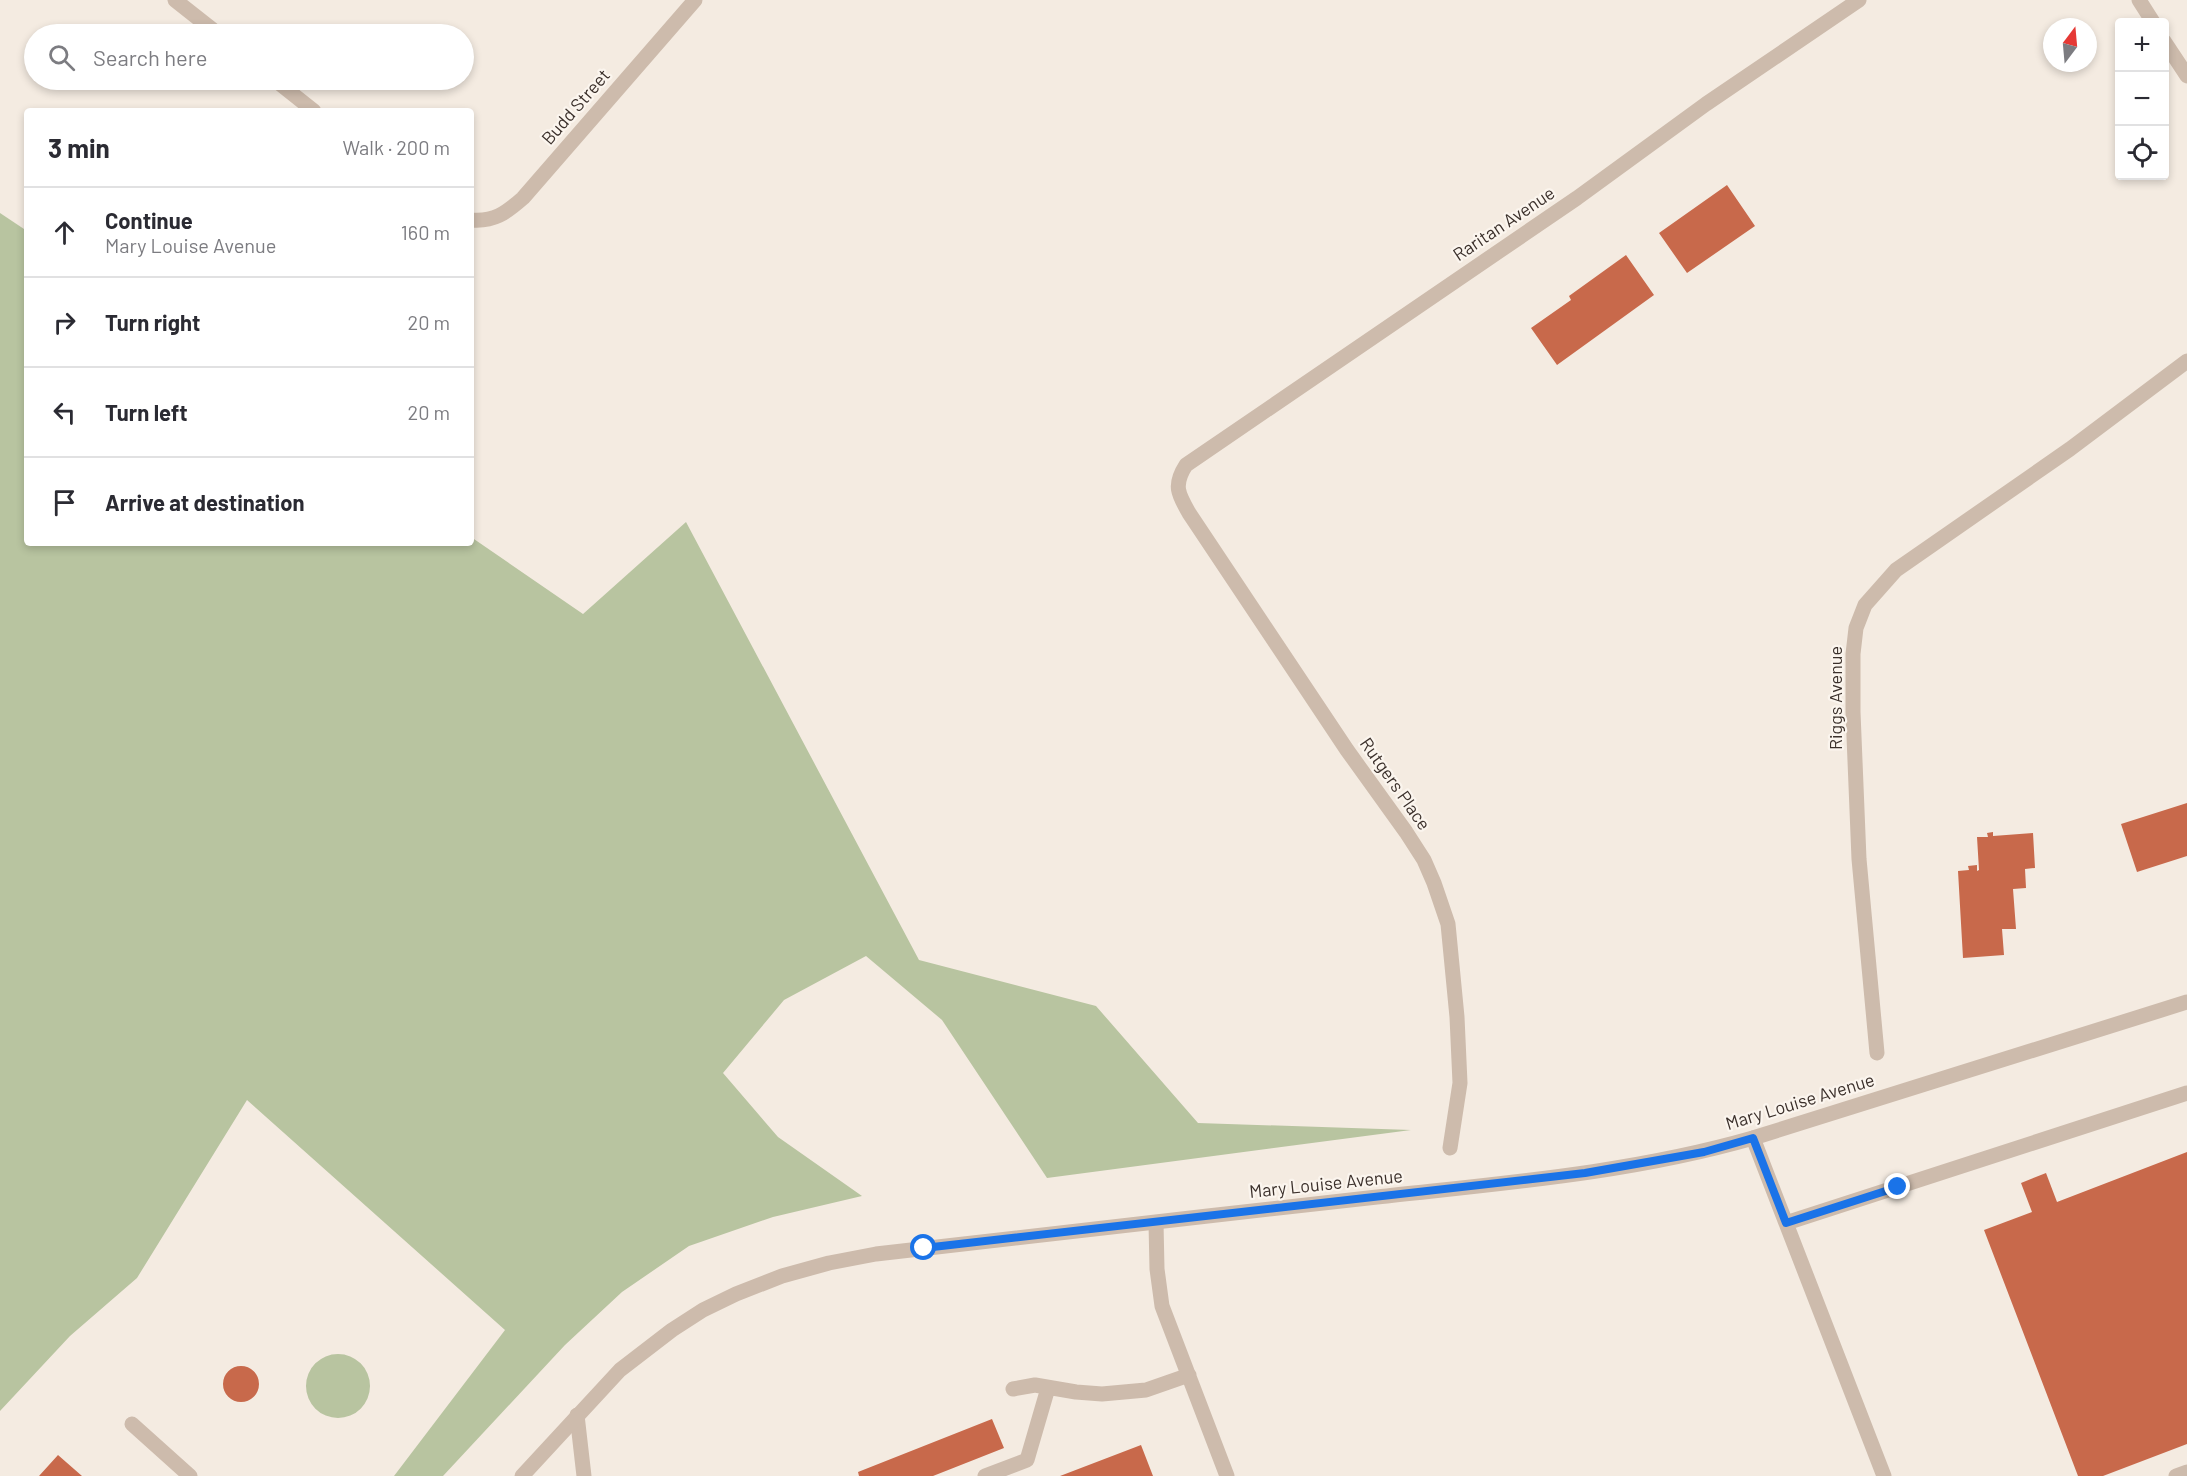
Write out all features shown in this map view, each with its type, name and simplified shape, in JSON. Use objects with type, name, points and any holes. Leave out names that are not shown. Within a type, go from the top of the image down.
[{"type":"street","points":[[175,0],[205,24]]},
{"type":"street","name":"Budd Street","points":[[474,220],[492,220],[507,212],[522,198],[694,0]]},
{"type":"street","name":"Raritan Avenue","points":[[1177,485],[1179,475],[1186,465],[1577,198],[1706,104],[1859,0]]},
{"type":"street","points":[[2139,0],[2150,18]]},
{"type":"street","points":[[2169,49],[2187,76]]},
{"type":"street","points":[[288,90],[310,108]]},
{"type":"street","name":"Riggs Avenue","points":[[1877,1053],[1859,859],[1853,711],[1853,654],[1856,628],[1865,605],[1896,570],[2070,449],[2187,361]]},
{"type":"street","name":"Rutgers Place","points":[[1177,485],[1188,513],[1347,750],[1406,831],[1424,860],[1434,883],[1448,924],[1457,1017],[1460,1083],[1450,1148]]},
{"type":"street","name":"Mary Louise Avenue","points":[[522,1476],[620,1370],[672,1330],[728,1298],[782,1276],[829,1263],[876,1254],[1585,1173],[1704,1152],[2187,1002]]},
{"type":"street","points":[[1786,1223],[2187,1093]]},
{"type":"street","points":[[1753,1138],[1884,1476]]},
{"type":"street","points":[[1156,1222],[1157,1269],[1162,1306],[1227,1476]]},
{"type":"street","points":[[1013,1389],[1035,1385],[1102,1394],[1146,1390],[1189,1375]]},
{"type":"street","points":[[985,1476],[1027,1460],[1048,1388]]},
{"type":"street","points":[[577,1415],[584,1476]]},
{"type":"street","points":[[132,1424],[190,1476]]},
{"type":"street","points":[[2176,1476],[2187,1472]]},
{"type":"green space","points":[[0,213],[24,229],[24,546],[474,546],[474,539],[583,614],[686,522],[919,960],[1096,1006],[1198,1123],[1411,1130],[1047,1178],[942,1020],[866,956],[784,1000],[723,1073],[778,1137],[862,1196],[773,1217],[689,1246],[622,1292],[565,1345],[443,1476],[394,1476],[505,1330],[247,1100],[137,1278],[70,1336],[0,1411]]},
{"type":"green space","points":[[332,1354],[344,1354],[361,1363],[368,1374],[370,1386],[368,1398],[361,1409],[344,1418],[332,1418],[320,1413],[311,1404],[306,1392],[306,1380],[311,1368],[320,1359]]},
{"type":"building","points":[[1727,185],[1755,226],[1687,273],[1659,233]]},
{"type":"building","points":[[1626,255],[1654,295],[1557,365],[1531,328],[1571,300],[1569,296]]},
{"type":"building","points":[[2187,803],[2187,856],[2137,872],[2121,824]]},
{"type":"building","points":[[1993,832],[1993,836],[2033,833],[2035,868],[2025,869],[2026,888],[2013,889],[2016,929],[2002,929],[2004,955],[1963,958],[1958,871],[1969,870],[1968,866],[1977,865],[1977,871],[1979,870],[1977,837],[1988,837],[1987,833]]},
{"type":"building","points":[[2187,1152],[2187,1444],[2103,1476],[2078,1476],[1984,1230],[2032,1212],[2021,1183],[2046,1173],[2057,1202]]},
{"type":"building","points":[[241,1366],[254,1371],[259,1384],[254,1397],[241,1402],[228,1397],[223,1384],[228,1371]]},
{"type":"building","points":[[992,1419],[1004,1448],[933,1476],[859,1476],[858,1472]]},
{"type":"building","points":[[1141,1445],[1153,1476],[1060,1476]]},
{"type":"building","points":[[58,1455],[82,1476],[39,1476]]},
{"type":"route","points":[[924,1248],[1585,1173],[1704,1152],[1753,1138],[1786,1223],[1898,1187]]}]
